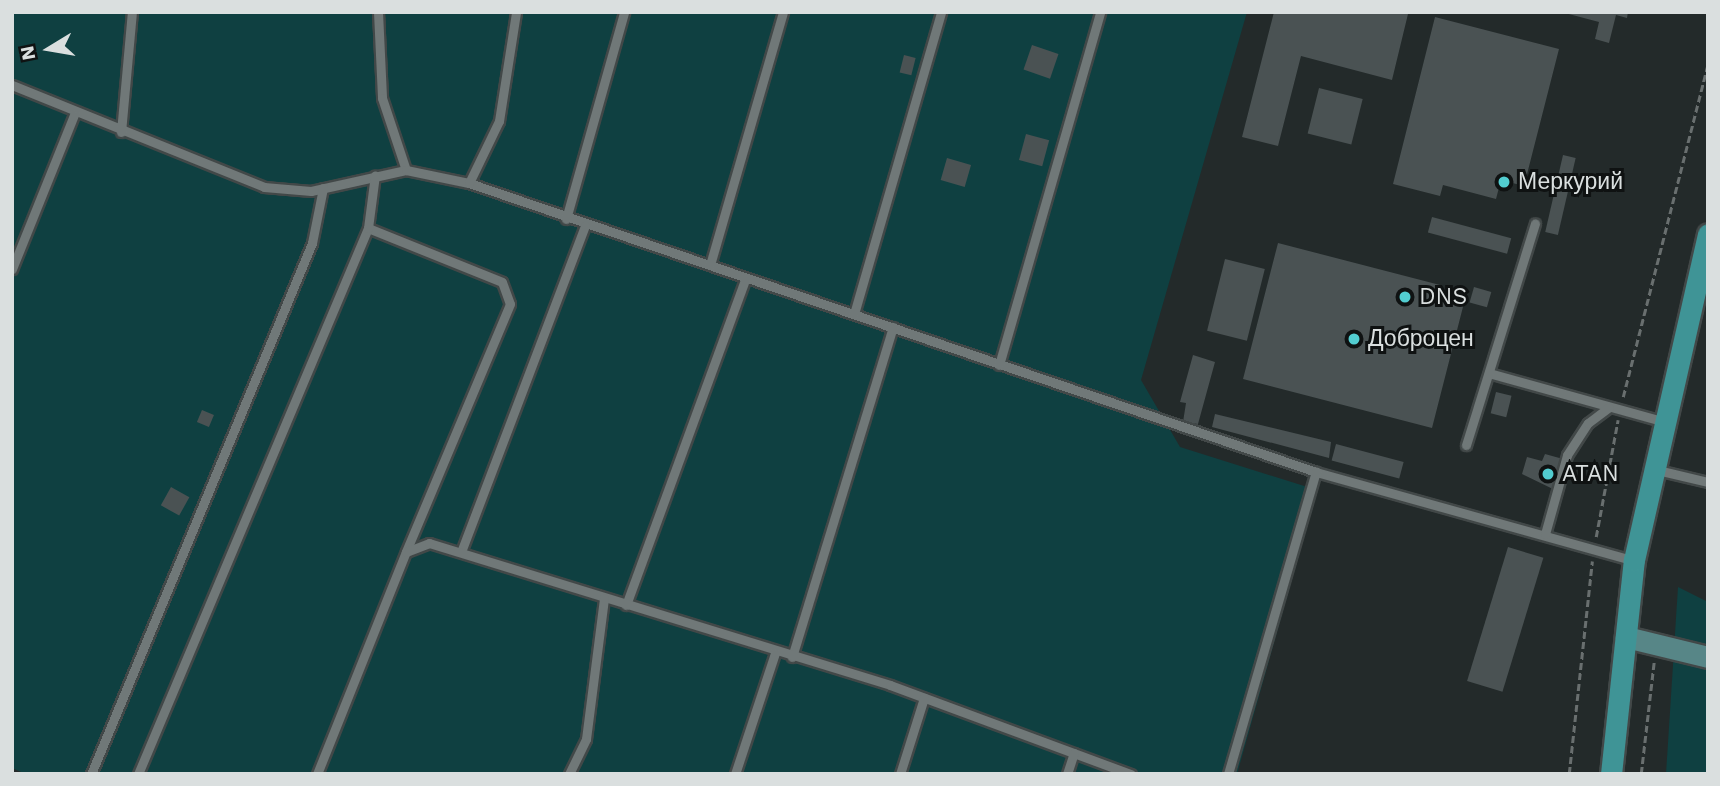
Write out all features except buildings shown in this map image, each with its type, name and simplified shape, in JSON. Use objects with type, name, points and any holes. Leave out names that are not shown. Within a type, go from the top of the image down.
[{"type":"main road","points":[[1611,774],[1634,560],[1651,469],[1708,234]]},
{"type":"main road","points":[[1626,637],[1708,657]]},
{"type":"lane","points":[[121,132],[132,12]]},
{"type":"lane","points":[[378,12],[382,98],[406,170]]},
{"type":"lane","points":[[469,183],[499,121],[516,12]]},
{"type":"lane","points":[[566,219],[624,12]]},
{"type":"lane","points":[[710,265],[783,12]]},
{"type":"lane","points":[[854,314],[941,12]]},
{"type":"lane","points":[[999,365],[1100,12]]},
{"type":"lane","points":[[12,85],[74,115],[264,187],[323,188],[406,170],[469,183],[585,226],[710,265],[1316,471],[1634,560]]},
{"type":"lane","points":[[12,269],[74,115]]},
{"type":"lane","points":[[138,774],[368,228],[375,175]]},
{"type":"lane","points":[[91,774],[312,243],[323,188]]},
{"type":"lane","points":[[1466,445],[1535,223]]},
{"type":"lane","points":[[461,552],[585,226]]},
{"type":"lane","points":[[317,774],[510,304],[502,282],[368,228]]},
{"type":"lane","points":[[626,605],[745,279]]},
{"type":"lane","points":[[792,657],[893,327]]},
{"type":"lane","points":[[1489,373],[1662,421]]},
{"type":"lane","points":[[1545,534],[1567,455],[1588,423],[1609,407]]},
{"type":"lane","points":[[1651,469],[1708,482]]},
{"type":"lane","points":[[1228,774],[1316,471]]},
{"type":"lane","points":[[406,552],[429,542],[924,698],[1131,774]]},
{"type":"lane","points":[[569,774],[586,739],[604,598]]},
{"type":"lane","points":[[735,774],[775,653]]},
{"type":"lane","points":[[900,774],[924,698]]},
{"type":"lane","points":[[1068,774],[1074,753]]},
{"type":"path","points":[[1569,774],[1594,548],[1620,410],[1708,63]]},
{"type":"path","points":[[1641,774],[1656,644]]},
{"type":"shaded area","points":[[12,12],[1247,12],[1141,380],[1180,447],[1317,490],[1237,774],[26,774],[12,768]]},
{"type":"shaded area","points":[[1678,587],[1708,602],[1708,774],[1666,774]]},
{"type":"place","name":"Меркурий","points":[[1504,182]]},
{"type":"place","name":"DNS","points":[[1405,297]]},
{"type":"place","name":"Доброцен","points":[[1354,339]]},
{"type":"place","name":"ATAN","points":[[1548,474]]}]
